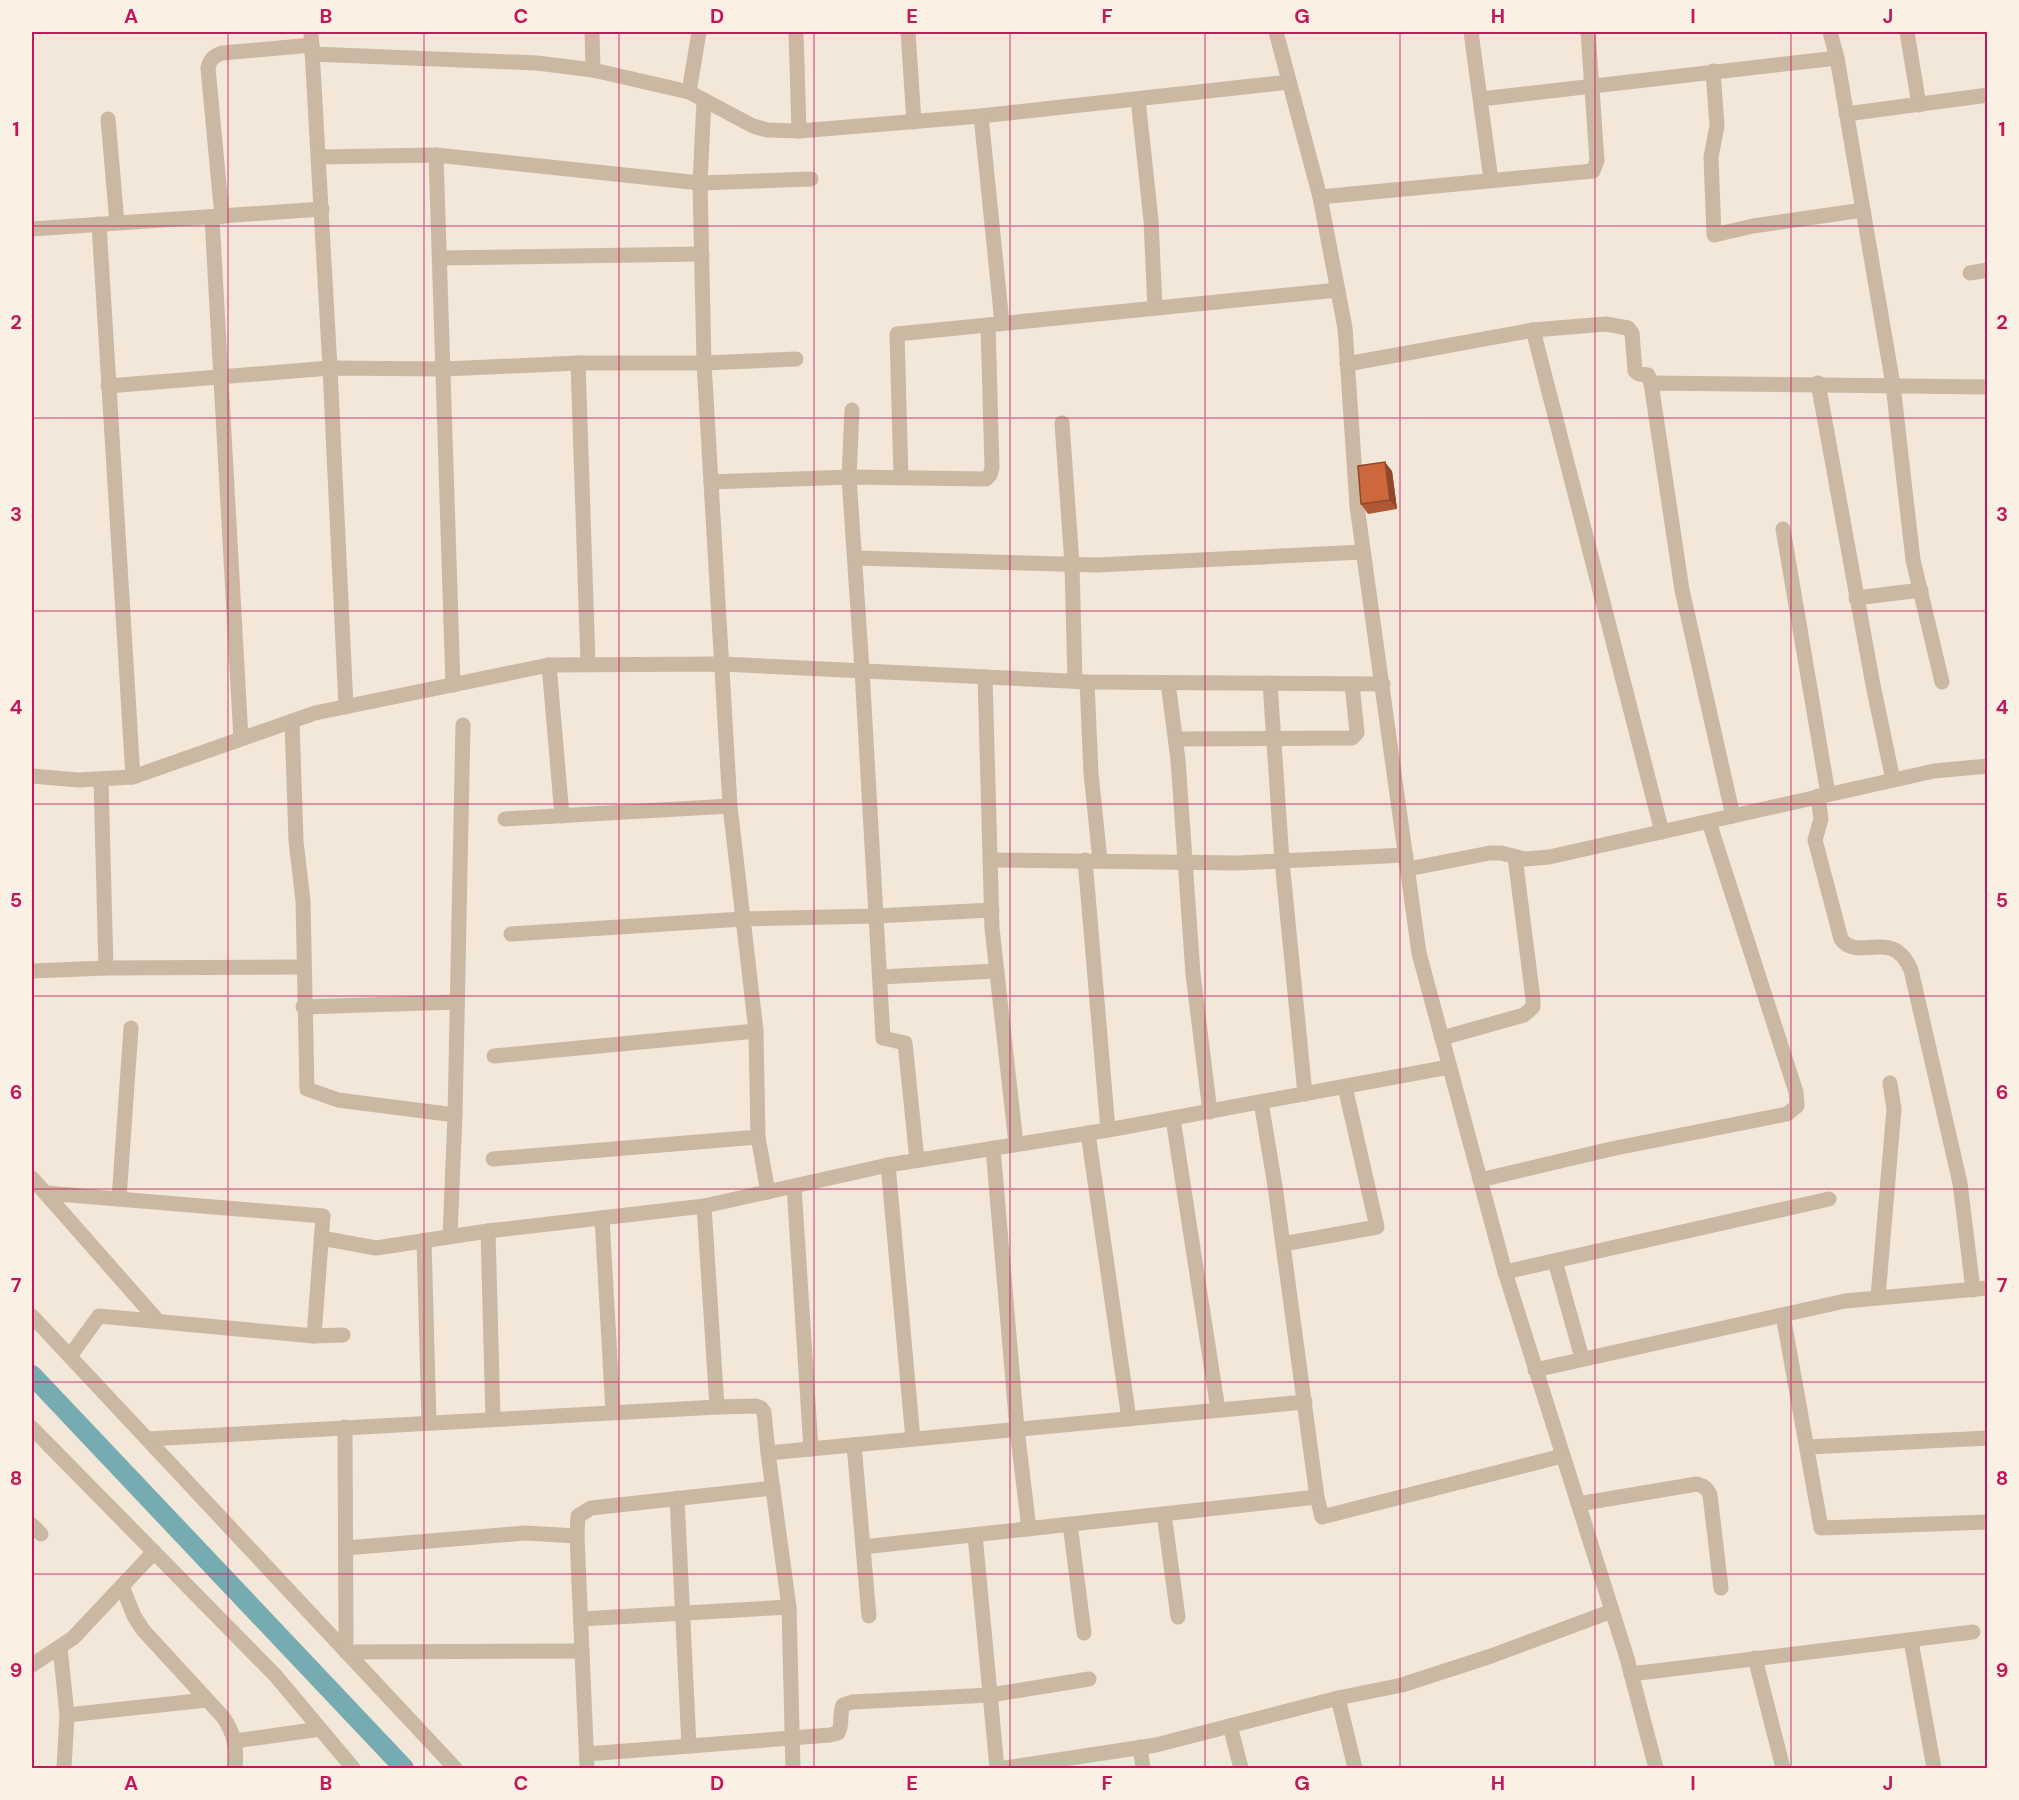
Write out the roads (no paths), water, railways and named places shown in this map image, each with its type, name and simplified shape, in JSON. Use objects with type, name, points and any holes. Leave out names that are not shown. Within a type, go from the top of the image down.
[{"type":"street","points":[[592,32],[593,70]]},
{"type":"street","points":[[689,92],[699,32]]},
{"type":"street","points":[[796,32],[799,131]]},
{"type":"street","points":[[908,32],[914,122]]},
{"type":"street","points":[[1276,32],[1320,197],[1345,328],[1357,506],[1419,953],[1505,1272],[1612,1611],[1656,1768]]},
{"type":"street","points":[[1472,32],[1491,180]]},
{"type":"street","points":[[1320,197],[1593,171],[1597,161],[1588,32]]},
{"type":"street","points":[[1830,32],[1837,58],[1893,385],[1913,560],[1942,682]]},
{"type":"street","points":[[1907,32],[1919,105]]},
{"type":"street","points":[[312,44],[346,707]]},
{"type":"street","points":[[241,739],[221,377],[217,217],[208,68],[214,56],[222,53],[312,44],[537,63],[593,70],[689,92],[753,126],[767,130],[799,131],[981,116],[1289,82]]},
{"type":"street","points":[[1481,99],[1837,58]]},
{"type":"street","points":[[1713,71],[1717,126],[1711,156],[1714,235],[1752,226],[1863,210]]},
{"type":"street","points":[[1846,114],[1988,95]]},
{"type":"street","points":[[1138,99],[1151,220],[1155,308]]},
{"type":"street","points":[[704,100],[700,183],[704,363],[730,806],[741,919],[756,1031],[758,1137],[768,1192]]},
{"type":"street","points":[[711,482],[849,477],[979,480],[986,479],[990,475],[995,324],[981,116]]},
{"type":"street","points":[[108,119],[117,223]]},
{"type":"street","points":[[319,157],[436,155],[700,183],[812,179]]},
{"type":"street","points":[[436,155],[453,685]]},
{"type":"street","points":[[32,230],[322,209]]},
{"type":"street","points":[[99,224],[133,777]]},
{"type":"street","points":[[440,258],[702,254]]},
{"type":"street","points":[[1970,273],[1988,270]]},
{"type":"street","points":[[901,478],[897,334],[1338,290]]},
{"type":"street","points":[[1347,364],[1533,330],[1606,324],[1628,328],[1632,333],[1635,371],[1639,375],[1648,375],[1652,383],[1682,590],[1732,816]]},
{"type":"street","points":[[1533,330],[1662,832]]},
{"type":"street","points":[[108,386],[330,368],[444,369],[578,363],[704,363],[796,359]]},
{"type":"street","points":[[578,363],[588,664]]},
{"type":"street","points":[[1652,383],[1988,387]]},
{"type":"street","points":[[1818,384],[1856,598],[1893,780]]},
{"type":"street","points":[[852,410],[849,477],[883,1038],[905,1043],[917,1160]]},
{"type":"street","points":[[1062,423],[1081,682],[1091,773],[1093,860],[1108,1130]]},
{"type":"street","points":[[1535,1370],[1845,1301],[1980,1289],[1960,1183],[1911,970],[1900,951],[1889,947],[1844,944],[1815,840],[1821,819],[1823,795],[1783,529]]},
{"type":"street","points":[[855,558],[1072,564],[1207,561],[1364,552]]},
{"type":"street","points":[[1856,598],[1920,590]]},
{"type":"street","points":[[32,776],[52,779],[101,780],[133,777],[292,721],[346,707],[549,665],[722,664],[1081,682],[1383,684]]},
{"type":"street","points":[[549,665],[562,816]]},
{"type":"street","points":[[986,677],[992,909],[1016,1144]]},
{"type":"street","points":[[1168,683],[1176,739],[1193,974],[1210,1112]]},
{"type":"street","points":[[1270,683],[1282,861],[1305,1094]]},
{"type":"street","points":[[1176,739],[1348,738],[1355,736],[1357,733],[1352,684]]},
{"type":"street","points":[[292,721],[296,841],[303,901],[303,1007],[307,1089],[338,1100],[455,1115]]},
{"type":"street","points":[[450,1236],[455,1115],[463,724]]},
{"type":"street","points":[[990,860],[1238,863],[1407,862],[1490,853],[1501,853],[1525,859],[1549,857],[1934,771],[1988,766]]},
{"type":"street","points":[[101,780],[106,968]]},
{"type":"street","points":[[506,819],[730,806]]},
{"type":"street","points":[[1480,1180],[1611,1149],[1787,1114],[1797,1106],[1796,1092],[1709,822]]},
{"type":"street","points":[[1442,1038],[1524,1015],[1533,1007],[1515,857]]},
{"type":"street","points":[[511,934],[741,919],[876,916],[992,909]]},
{"type":"street","points":[[32,971],[106,968],[304,967]]},
{"type":"street","points":[[880,976],[997,971]]},
{"type":"street","points":[[303,1007],[457,1002]]},
{"type":"street","points":[[118,1199],[131,1028]]},
{"type":"street","points":[[494,1056],[756,1031]]},
{"type":"street","points":[[321,1238],[376,1248],[488,1231],[704,1206],[888,1165],[1173,1119],[1449,1067]]},
{"type":"street","points":[[1878,1297],[1894,1109],[1890,1083]]},
{"type":"street","points":[[1283,1244],[1377,1227],[1345,1087]]},
{"type":"street","points":[[1261,1102],[1283,1244],[1317,1497],[1322,1517],[1562,1456]]},
{"type":"street","points":[[1173,1119],[1218,1410]]},
{"type":"street","points":[[1088,1133],[1129,1419]]},
{"type":"street","points":[[493,1159],[758,1137]]},
{"type":"street","points":[[993,1148],[1017,1429],[1029,1529]]},
{"type":"street","points":[[888,1165],[913,1439]]},
{"type":"street","points":[[32,1178],[158,1321]]},
{"type":"street","points":[[794,1186],[810,1449]]},
{"type":"street","points":[[46,1193],[323,1216],[314,1336]]},
{"type":"street","points":[[1505,1272],[1828,1199]]},
{"type":"street","points":[[704,1206],[717,1407]]},
{"type":"street","points":[[602,1218],[613,1413]]},
{"type":"street","points":[[488,1231],[493,1419]]},
{"type":"street","points":[[424,1240],[429,1423]]},
{"type":"street","points":[[1555,1261],[1582,1358]]},
{"type":"street","points":[[1783,1315],[1821,1528],[1988,1522]]},
{"type":"street","points":[[32,1316],[454,1768]]},
{"type":"street","points":[[70,1356],[99,1316],[314,1336],[343,1335]]},
{"type":"street","points":[[768,1453],[1305,1402]]},
{"type":"street","points":[[148,1439],[717,1407],[761,1408],[764,1412],[789,1606],[793,1768]]},
{"type":"street","points":[[345,1428],[346,1652]]},
{"type":"street","points":[[33,1432],[275,1676],[353,1768]]},
{"type":"street","points":[[1808,1447],[1988,1438]]},
{"type":"street","points":[[854,1445],[869,1616]]},
{"type":"street","points":[[1578,1504],[1697,1484],[1708,1489],[1721,1588]]},
{"type":"street","points":[[773,1488],[591,1508],[578,1516],[587,1761],[689,1746],[838,1733],[842,1726],[840,1712],[843,1705],[852,1702],[990,1695],[1089,1679]]},
{"type":"street","points":[[863,1547],[1317,1497]]},
{"type":"street","points":[[677,1498],[689,1746]]},
{"type":"street","points":[[1164,1514],[1178,1617]]},
{"type":"street","points":[[1070,1524],[1084,1633]]},
{"type":"street","points":[[346,1548],[525,1533],[577,1536]]},
{"type":"street","points":[[975,1534],[997,1768]]},
{"type":"street","points":[[32,1665],[73,1638],[153,1552]]},
{"type":"street","points":[[122,1586],[134,1616],[143,1630],[230,1727],[235,1741],[235,1768]]},
{"type":"street","points":[[581,1619],[789,1606]]},
{"type":"street","points":[[1005,1768],[1061,1764],[1402,1685],[1612,1611]]},
{"type":"street","points":[[1631,1674],[1973,1632]]},
{"type":"street","points":[[1911,1641],[1934,1768]]},
{"type":"street","points":[[60,1647],[67,1715],[64,1768]]},
{"type":"street","points":[[346,1652],[582,1651]]},
{"type":"street","points":[[1755,1658],[1783,1768]]},
{"type":"street","points":[[1338,1698],[1355,1768]]},
{"type":"street","points":[[67,1715],[207,1700]]},
{"type":"street","points":[[1230,1726],[1241,1768]]},
{"type":"street","points":[[235,1741],[320,1729]]},
{"type":"street","points":[[1140,1747],[1143,1768]]},
{"type":"waterway","points":[[32,1375],[404,1768]]}]
